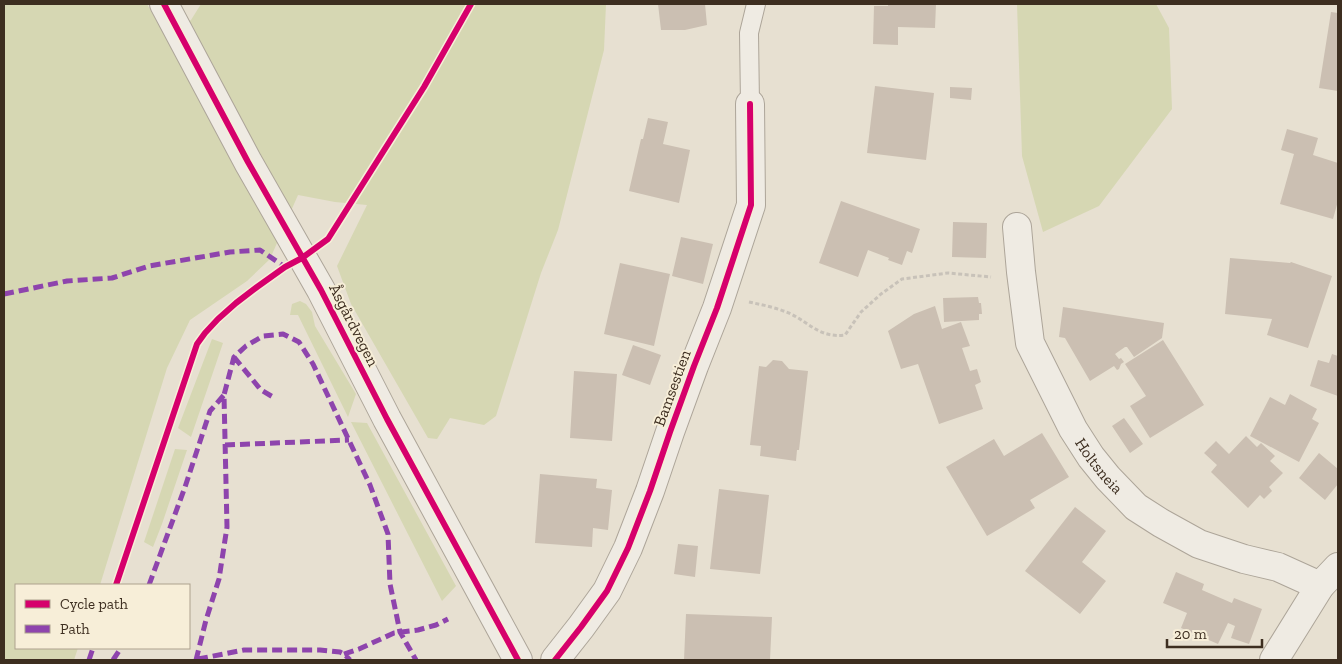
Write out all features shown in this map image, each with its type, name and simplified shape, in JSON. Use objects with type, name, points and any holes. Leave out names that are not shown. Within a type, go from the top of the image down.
[{"type":"street","name":"Åsgårdvegen","points":[[164,4],[248,162],[321,290],[386,419],[518,660]]},
{"type":"street","name":"Bamsestien","points":[[555,660],[607,591],[628,548],[721,296],[751,205],[750,104]]},
{"type":"street","name":"Holtsneia","points":[[1017,227],[1030,343],[1073,429],[1091,457],[1108,478],[1136,507],[1200,544],[1244,559],[1329,576]]},
{"type":"street","points":[[1274,660],[1329,576]]},
{"type":"lane","points":[[750,104],[749,33],[756,4]]},
{"type":"path","points":[[721,296],[767,306],[790,314],[817,331],[837,336],[845,335],[861,312],[880,294],[902,279],[948,273],[1022,279]]},
{"type":"green space","points":[[4,4],[147,4],[165,36],[191,20],[201,4],[606,4],[604,50],[558,230],[541,273],[496,416],[484,425],[450,418],[437,439],[428,438],[351,304],[337,266],[367,205],[335,202],[298,195],[270,259],[247,281],[190,320],[167,368],[100,584],[15,584],[15,649],[78,649],[74,660],[4,660]]},
{"type":"green space","points":[[1017,4],[1156,4],[1169,28],[1172,109],[1099,206],[1043,232],[1022,156]]},
{"type":"green space","points":[[300,301],[306,304],[312,312],[315,326],[356,394],[348,417],[298,315],[290,315],[292,304]]},
{"type":"green space","points":[[212,339],[223,343],[191,437],[178,428]]},
{"type":"green space","points":[[351,422],[367,423],[456,586],[442,601]]},
{"type":"green space","points":[[175,449],[187,450],[153,547],[144,542]]},
{"type":"building","points":[[658,4],[705,4],[707,25],[685,30],[661,30]]},
{"type":"building","points":[[888,4],[936,4],[935,28],[898,27],[898,45],[873,44],[874,6],[888,6]]},
{"type":"building","points":[[1331,12],[1338,13],[1338,91],[1319,88]]},
{"type":"building","points":[[875,86],[934,93],[926,160],[867,153]]},
{"type":"building","points":[[950,87],[972,88],[971,100],[950,98]]},
{"type":"building","points":[[648,118],[668,122],[663,144],[690,150],[679,203],[629,191]]},
{"type":"building","points":[[1287,129],[1318,138],[1313,155],[1338,163],[1338,201],[1333,219],[1280,204],[1294,154],[1281,150]]},
{"type":"building","points":[[841,201],[920,229],[912,253],[907,251],[902,265],[868,250],[858,277],[819,263]]},
{"type":"building","points":[[953,222],[987,223],[986,258],[952,257]]},
{"type":"building","points":[[681,237],[713,244],[703,284],[672,276]]},
{"type":"building","points":[[1230,258],[1291,262],[1332,276],[1308,348],[1267,335],[1272,319],[1225,314]]},
{"type":"building","points":[[620,263],[670,274],[654,346],[604,334]]},
{"type":"building","points":[[978,297],[979,303],[981,303],[982,314],[979,314],[979,320],[944,322],[943,298]]},
{"type":"building","points":[[935,306],[942,329],[961,322],[970,346],[962,348],[970,371],[977,369],[981,382],[975,385],[983,409],[939,424],[918,364],[901,369],[888,331],[914,314]]},
{"type":"building","points":[[1063,307],[1164,323],[1162,338],[1134,357],[1125,347],[1115,354],[1124,362],[1119,369],[1117,370],[1114,366],[1090,381],[1065,338],[1059,337]]},
{"type":"building","points":[[1163,340],[1204,405],[1150,438],[1130,406],[1146,396],[1125,364]]},
{"type":"building","points":[[633,345],[661,355],[650,385],[622,375]]},
{"type":"building","points":[[1332,354],[1338,356],[1338,396],[1310,386],[1318,360],[1329,363]]},
{"type":"building","points":[[773,360],[782,361],[789,369],[808,371],[799,450],[797,450],[796,461],[760,456],[761,446],[750,445],[759,366],[766,367]]},
{"type":"building","points":[[574,371],[617,374],[612,441],[570,438]]},
{"type":"building","points":[[1290,394],[1317,409],[1312,419],[1319,423],[1299,462],[1250,436],[1270,397],[1285,405]]},
{"type":"building","points":[[1124,418],[1143,444],[1130,453],[1112,426]]},
{"type":"building","points":[[1042,433],[1069,477],[1030,500],[1035,508],[987,536],[946,467],[994,439],[1004,456]]},
{"type":"building","points":[[1246,436],[1257,447],[1261,443],[1275,456],[1270,461],[1283,473],[1269,487],[1272,491],[1264,499],[1260,495],[1248,508],[1211,472],[1217,465],[1204,453],[1216,441],[1229,454]]},
{"type":"building","points":[[1319,453],[1338,469],[1338,484],[1325,500],[1299,478]]},
{"type":"building","points":[[540,474],[597,479],[596,488],[612,490],[608,530],[593,528],[592,547],[535,543]]},
{"type":"building","points":[[719,489],[769,495],[760,574],[710,569]]},
{"type":"building","points":[[1075,507],[1106,531],[1082,562],[1106,581],[1080,614],[1025,571]]},
{"type":"building","points":[[678,544],[698,546],[695,577],[674,574]]},
{"type":"building","points":[[1176,572],[1204,584],[1202,590],[1232,603],[1234,598],[1262,609],[1249,644],[1231,638],[1235,626],[1228,623],[1218,644],[1181,628],[1187,613],[1163,603]]},
{"type":"building","points":[[686,614],[772,617],[770,660],[684,660]]},
{"type":"marked path","points":[[4,294],[67,281],[112,278],[149,266],[230,252],[260,250],[285,267]]},
{"type":"marked path","points":[[196,660],[219,579],[227,527],[224,395],[234,357],[246,346],[263,336],[283,334],[299,342],[313,364],[370,485],[388,534],[390,584],[400,632],[416,660]]},
{"type":"marked path","points":[[234,357],[261,390],[273,397]]},
{"type":"marked path","points":[[149,584],[185,487],[210,411],[224,395]]},
{"type":"marked path","points":[[225,445],[349,440]]},
{"type":"marked path","points":[[344,654],[394,633],[418,630],[436,625],[448,619]]},
{"type":"marked path","points":[[89,660],[93,649]]},
{"type":"marked path","points":[[113,660],[120,649]]},
{"type":"marked path","points":[[198,659],[244,650],[320,650],[340,652],[350,660]]},
{"type":"cycle path","points":[[164,4],[248,162],[321,290],[387,419],[518,660]]},
{"type":"cycle path","points":[[116,584],[197,344],[218,319],[236,303],[285,267],[302,258],[328,239],[424,87],[471,4]]},
{"type":"cycle path","points":[[555,660],[607,591],[628,548],[717,308],[751,205],[750,104]]}]
